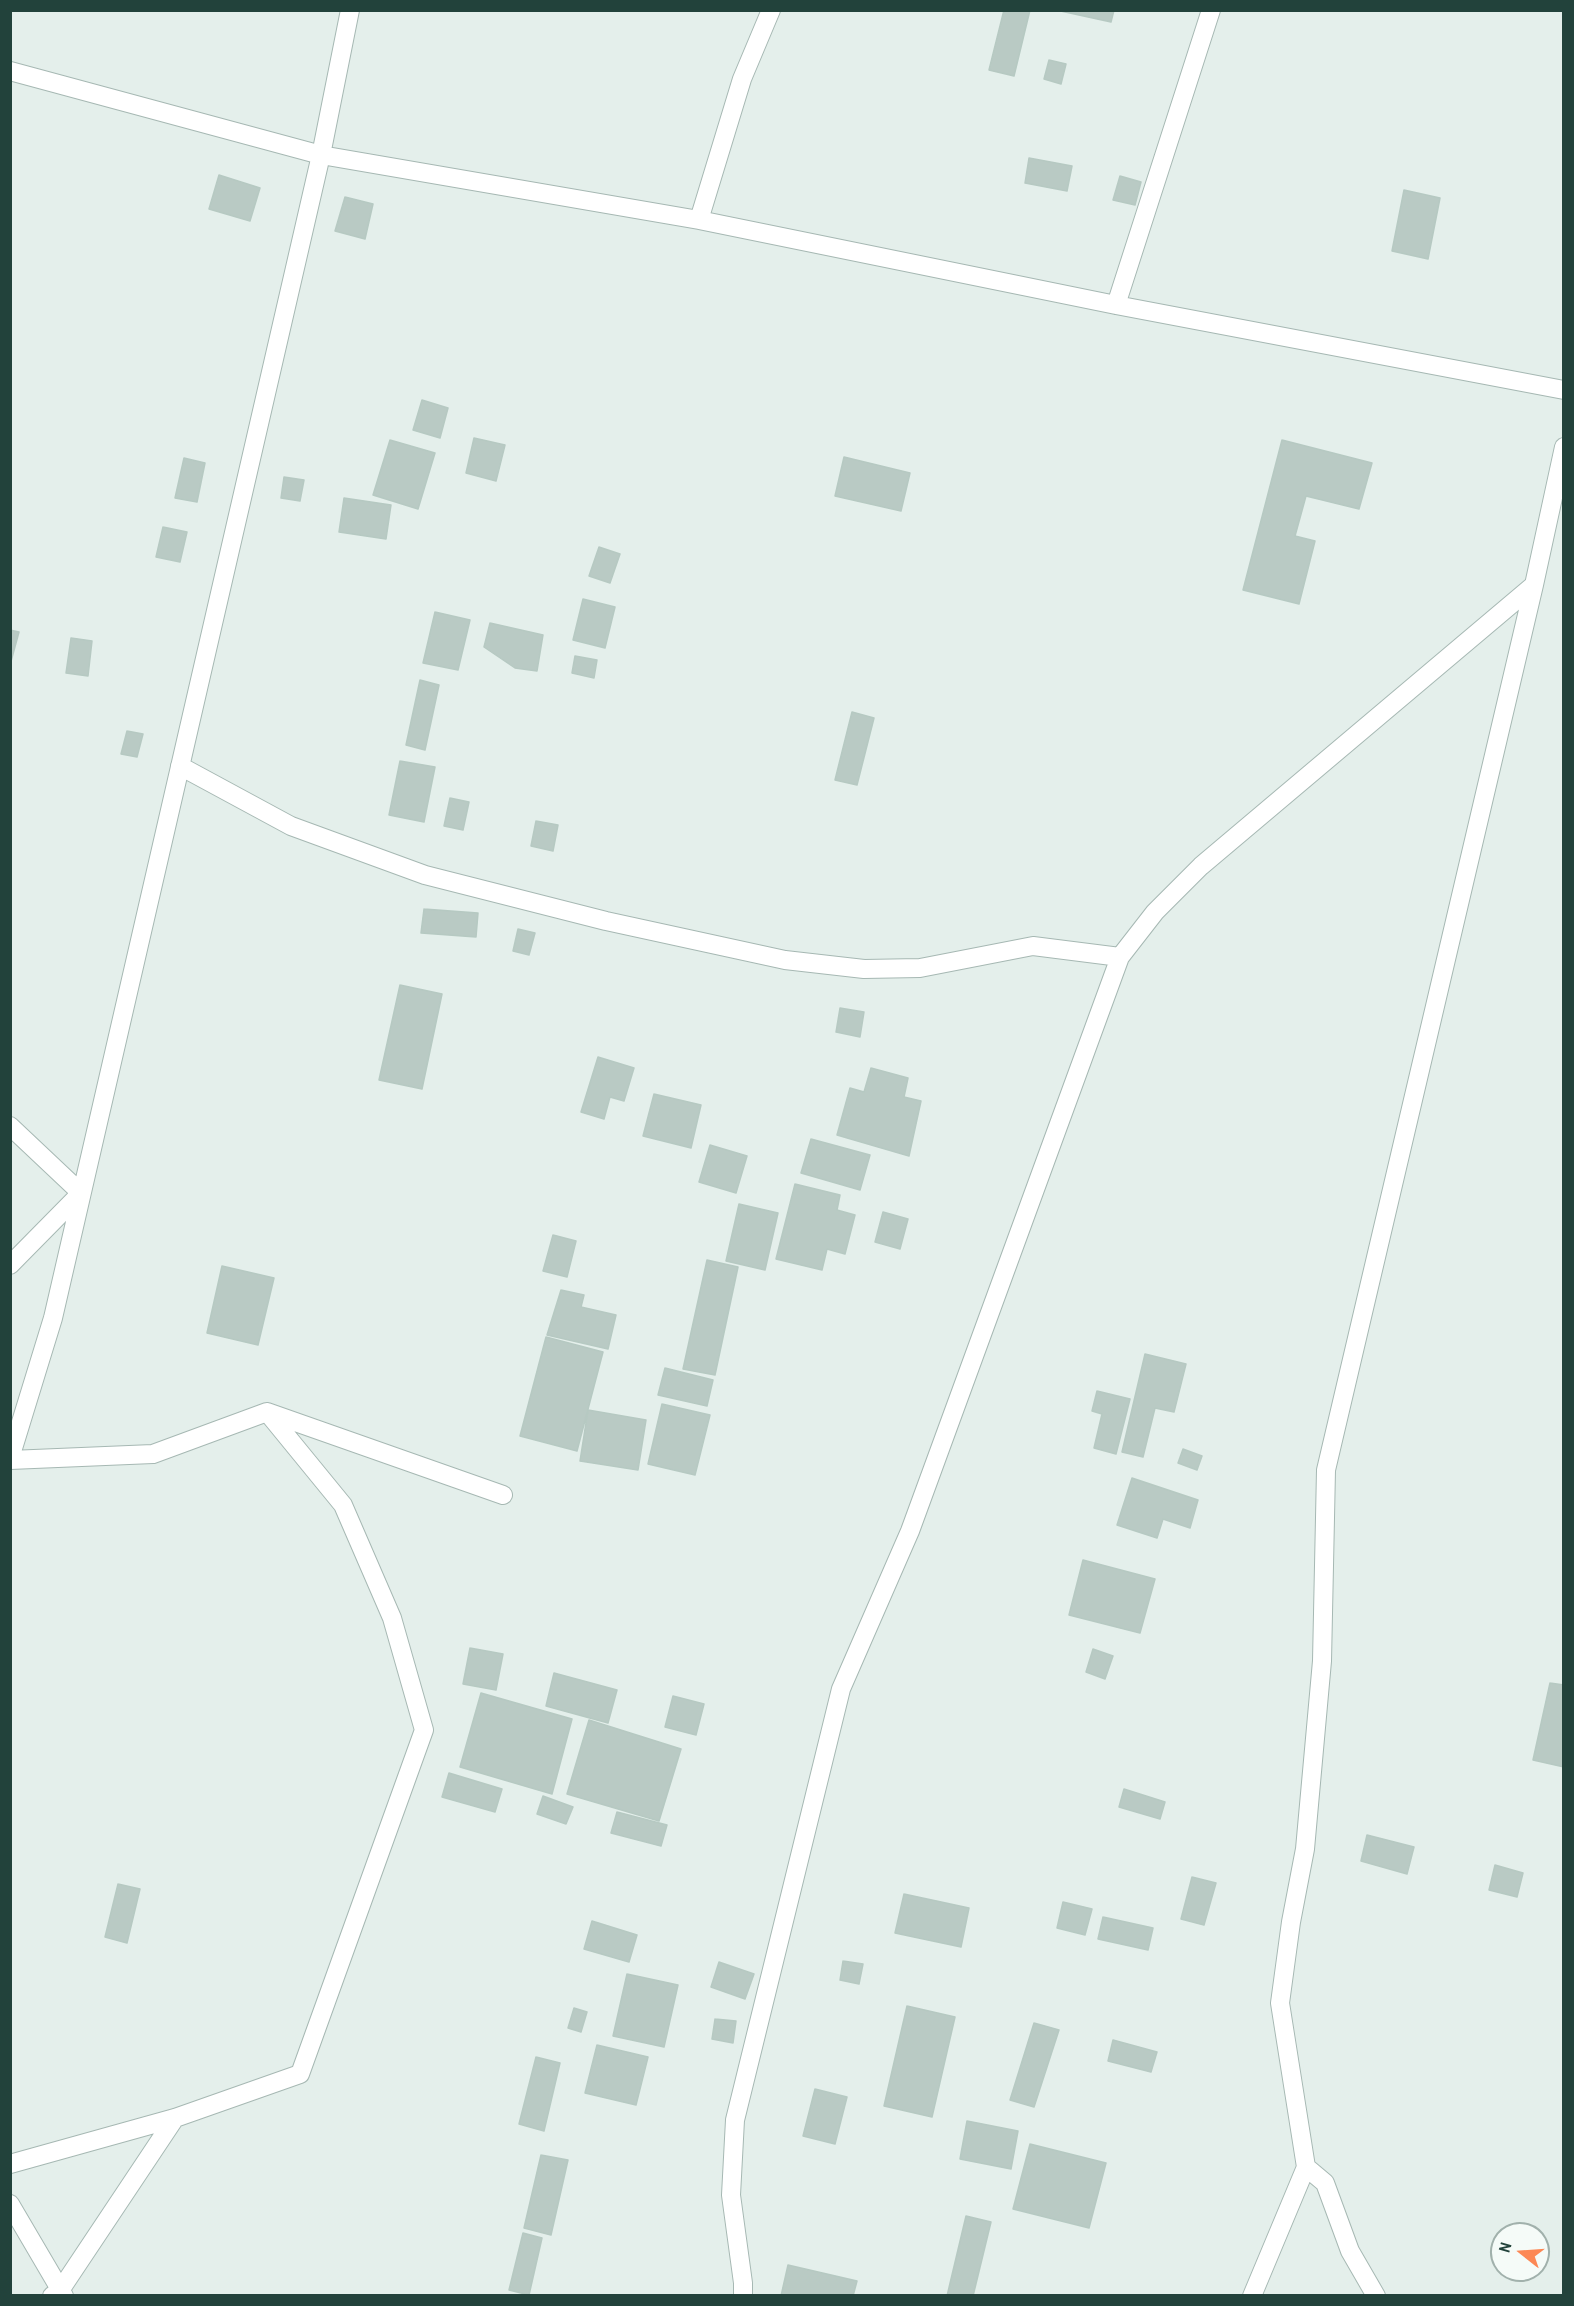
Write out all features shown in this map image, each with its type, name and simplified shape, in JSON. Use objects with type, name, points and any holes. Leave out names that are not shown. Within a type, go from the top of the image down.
[{"type":"street","points":[[350,10],[321,155],[53,1318],[10,1459],[153,1454],[267,1412],[503,1495]]},
{"type":"street","points":[[699,220],[742,79],[771,10]]},
{"type":"street","points":[[1116,305],[1211,10]]},
{"type":"street","points":[[10,71],[321,155],[699,220],[1116,305],[1563,390]]},
{"type":"street","points":[[1252,2295],[1306,2167],[1280,2003],[1291,1922],[1305,1849],[1322,1661],[1326,1470],[1534,585],[1563,447]]},
{"type":"street","points":[[743,2295],[731,2194],[735,2120],[841,1689],[910,1531],[1120,957],[1155,912],[1201,866],[1534,585]]},
{"type":"street","points":[[180,766],[291,826],[425,875],[606,921],[785,960],[864,969],[920,968],[1033,946],[1120,957]]},
{"type":"street","points":[[10,1126],[81,1194]]},
{"type":"street","points":[[10,1265],[81,1194]]},
{"type":"street","points":[[10,2164],[175,2118],[300,2074],[424,1730],[392,1618],[343,1505],[267,1412]]},
{"type":"street","points":[[10,2205],[59,2293],[175,2118]]},
{"type":"street","points":[[1306,2167],[1325,2183],[1350,2251],[1376,2295]]},
{"type":"building","points":[[1004,10],[1030,10],[1014,76],[989,70]]},
{"type":"building","points":[[1056,10],[1114,10],[1111,22]]},
{"type":"building","points":[[1049,60],[1066,64],[1061,84],[1044,79]]},
{"type":"building","points":[[1029,158],[1072,166],[1067,191],[1025,183]]},
{"type":"building","points":[[219,175],[260,188],[250,221],[209,209]]},
{"type":"building","points":[[1120,176],[1141,182],[1135,205],[1113,200]]},
{"type":"building","points":[[1404,190],[1440,198],[1428,259],[1392,251]]},
{"type":"building","points":[[345,197],[373,204],[365,239],[335,231]]},
{"type":"building","points":[[422,400],[448,408],[440,438],[413,430]]},
{"type":"building","points":[[474,438],[505,445],[496,481],[466,473]]},
{"type":"building","points":[[390,440],[435,453],[418,509],[373,495]]},
{"type":"building","points":[[1282,440],[1372,463],[1359,509],[1306,496],[1295,536],[1315,541],[1299,604],[1243,590]]},
{"type":"building","points":[[844,457],[910,473],[901,511],[835,496]]},
{"type":"building","points":[[184,458],[205,463],[197,502],[175,498]]},
{"type":"building","points":[[284,477],[304,480],[300,501],[281,498]]},
{"type":"building","points":[[344,498],[391,505],[386,539],[339,532]]},
{"type":"building","points":[[163,527],[187,532],[180,562],[156,557]]},
{"type":"building","points":[[599,547],[620,554],[610,583],[589,576]]},
{"type":"building","points":[[583,599],[615,607],[605,648],[573,640]]},
{"type":"building","points":[[435,612],[470,620],[458,670],[423,663]]},
{"type":"building","points":[[490,623],[543,635],[537,671],[515,668],[484,647]]},
{"type":"building","points":[[10,630],[19,632],[10,665]]},
{"type":"building","points":[[71,638],[92,641],[88,676],[66,673]]},
{"type":"building","points":[[575,656],[597,660],[594,678],[572,673]]},
{"type":"building","points":[[420,680],[439,685],[425,750],[406,745]]},
{"type":"building","points":[[852,712],[874,718],[857,785],[835,780]]},
{"type":"building","points":[[127,731],[143,734],[137,757],[121,754]]},
{"type":"building","points":[[400,761],[435,767],[424,822],[389,815]]},
{"type":"building","points":[[450,798],[469,802],[463,830],[444,826]]},
{"type":"building","points":[[536,821],[558,825],[553,851],[531,846]]},
{"type":"building","points":[[424,909],[478,913],[476,937],[421,933]]},
{"type":"building","points":[[518,929],[535,933],[529,955],[513,951]]},
{"type":"building","points":[[400,985],[442,994],[422,1089],[379,1080]]},
{"type":"building","points":[[840,1008],[864,1012],[860,1037],[836,1032]]},
{"type":"building","points":[[598,1057],[634,1068],[624,1101],[610,1097],[604,1119],[581,1112]]},
{"type":"building","points":[[871,1068],[908,1078],[904,1097],[921,1101],[909,1156],[837,1135],[850,1088],[864,1092]]},
{"type":"building","points":[[654,1094],[701,1105],[691,1148],[643,1136]]},
{"type":"building","points":[[811,1139],[870,1155],[860,1190],[801,1173]]},
{"type":"building","points":[[710,1145],[747,1156],[736,1193],[699,1182]]},
{"type":"building","points":[[795,1184],[840,1195],[837,1210],[855,1215],[845,1254],[827,1249],[822,1270],[776,1259]]},
{"type":"building","points":[[739,1204],[778,1213],[765,1270],[726,1261]]},
{"type":"building","points":[[883,1212],[908,1219],[900,1249],[875,1242]]},
{"type":"building","points":[[553,1235],[576,1241],[567,1277],[543,1271]]},
{"type":"building","points":[[707,1260],[738,1267],[715,1375],[683,1369]]},
{"type":"building","points":[[222,1266],[274,1278],[258,1345],[207,1333]]},
{"type":"building","points":[[561,1290],[584,1295],[581,1307],[616,1315],[608,1349],[547,1335]]},
{"type":"building","points":[[546,1337],[603,1352],[577,1451],[520,1436]]},
{"type":"building","points":[[1145,1354],[1186,1364],[1174,1412],[1155,1408],[1143,1457],[1122,1452]]},
{"type":"building","points":[[665,1368],[713,1380],[707,1406],[658,1395]]},
{"type":"building","points":[[1097,1391],[1130,1399],[1116,1454],[1094,1448],[1102,1414],[1092,1411]]},
{"type":"building","points":[[662,1404],[710,1415],[695,1475],[648,1464]]},
{"type":"building","points":[[588,1410],[646,1420],[638,1470],[580,1461]]},
{"type":"building","points":[[1183,1449],[1202,1456],[1197,1470],[1178,1463]]},
{"type":"building","points":[[1132,1478],[1198,1500],[1190,1528],[1163,1519],[1157,1538],[1117,1525]]},
{"type":"building","points":[[1083,1560],[1155,1579],[1140,1633],[1069,1615]]},
{"type":"building","points":[[470,1648],[503,1654],[496,1690],[463,1684]]},
{"type":"building","points":[[1093,1649],[1113,1656],[1105,1679],[1086,1672]]},
{"type":"building","points":[[554,1673],[617,1690],[608,1723],[546,1706]]},
{"type":"building","points":[[1550,1683],[1564,1685],[1564,1767],[1533,1760]]},
{"type":"building","points":[[481,1693],[572,1719],[552,1794],[460,1767]]},
{"type":"building","points":[[673,1696],[704,1704],[696,1735],[665,1727]]},
{"type":"building","points":[[589,1720],[681,1749],[659,1821],[567,1794]]},
{"type":"building","points":[[449,1773],[502,1789],[495,1812],[442,1797]]},
{"type":"building","points":[[1124,1789],[1165,1802],[1160,1819],[1119,1807]]},
{"type":"building","points":[[543,1796],[573,1807],[566,1824],[537,1814]]},
{"type":"building","points":[[617,1812],[667,1825],[661,1846],[611,1833]]},
{"type":"building","points":[[1367,1835],[1414,1847],[1407,1874],[1361,1861]]},
{"type":"building","points":[[1495,1865],[1523,1873],[1517,1897],[1489,1890]]},
{"type":"building","points":[[1192,1877],[1216,1883],[1204,1925],[1181,1919]]},
{"type":"building","points":[[118,1884],[140,1889],[127,1943],[105,1937]]},
{"type":"building","points":[[904,1894],[969,1908],[961,1947],[895,1933]]},
{"type":"building","points":[[1063,1902],[1092,1909],[1085,1935],[1057,1928]]},
{"type":"building","points":[[1103,1917],[1153,1928],[1148,1950],[1098,1939]]},
{"type":"building","points":[[592,1921],[637,1935],[629,1962],[584,1949]]},
{"type":"building","points":[[843,1961],[863,1964],[859,1984],[840,1980]]},
{"type":"building","points":[[719,1962],[754,1974],[745,1999],[711,1987]]},
{"type":"building","points":[[627,1974],[678,1985],[664,2047],[613,2036]]},
{"type":"building","points":[[907,2006],[955,2017],[932,2117],[884,2106]]},
{"type":"building","points":[[574,2008],[587,2012],[581,2032],[568,2028]]},
{"type":"building","points":[[715,2019],[736,2021],[733,2043],[712,2039]]},
{"type":"building","points":[[1034,2023],[1059,2030],[1034,2107],[1010,2100]]},
{"type":"building","points":[[1113,2040],[1157,2052],[1151,2072],[1108,2061]]},
{"type":"building","points":[[597,2045],[648,2057],[636,2105],[585,2093]]},
{"type":"building","points":[[536,2057],[560,2063],[544,2131],[519,2124]]},
{"type":"building","points":[[815,2089],[847,2097],[835,2144],[803,2136]]},
{"type":"building","points":[[967,2121],[1018,2131],[1011,2169],[960,2159]]},
{"type":"building","points":[[1030,2144],[1106,2163],[1089,2228],[1013,2209]]},
{"type":"building","points":[[541,2155],[568,2160],[551,2235],[524,2228]]},
{"type":"building","points":[[966,2216],[991,2222],[973,2296],[947,2296]]},
{"type":"building","points":[[523,2233],[542,2238],[529,2295],[509,2290]]},
{"type":"building","points":[[788,2265],[857,2281],[853,2296],[781,2296]]}]
